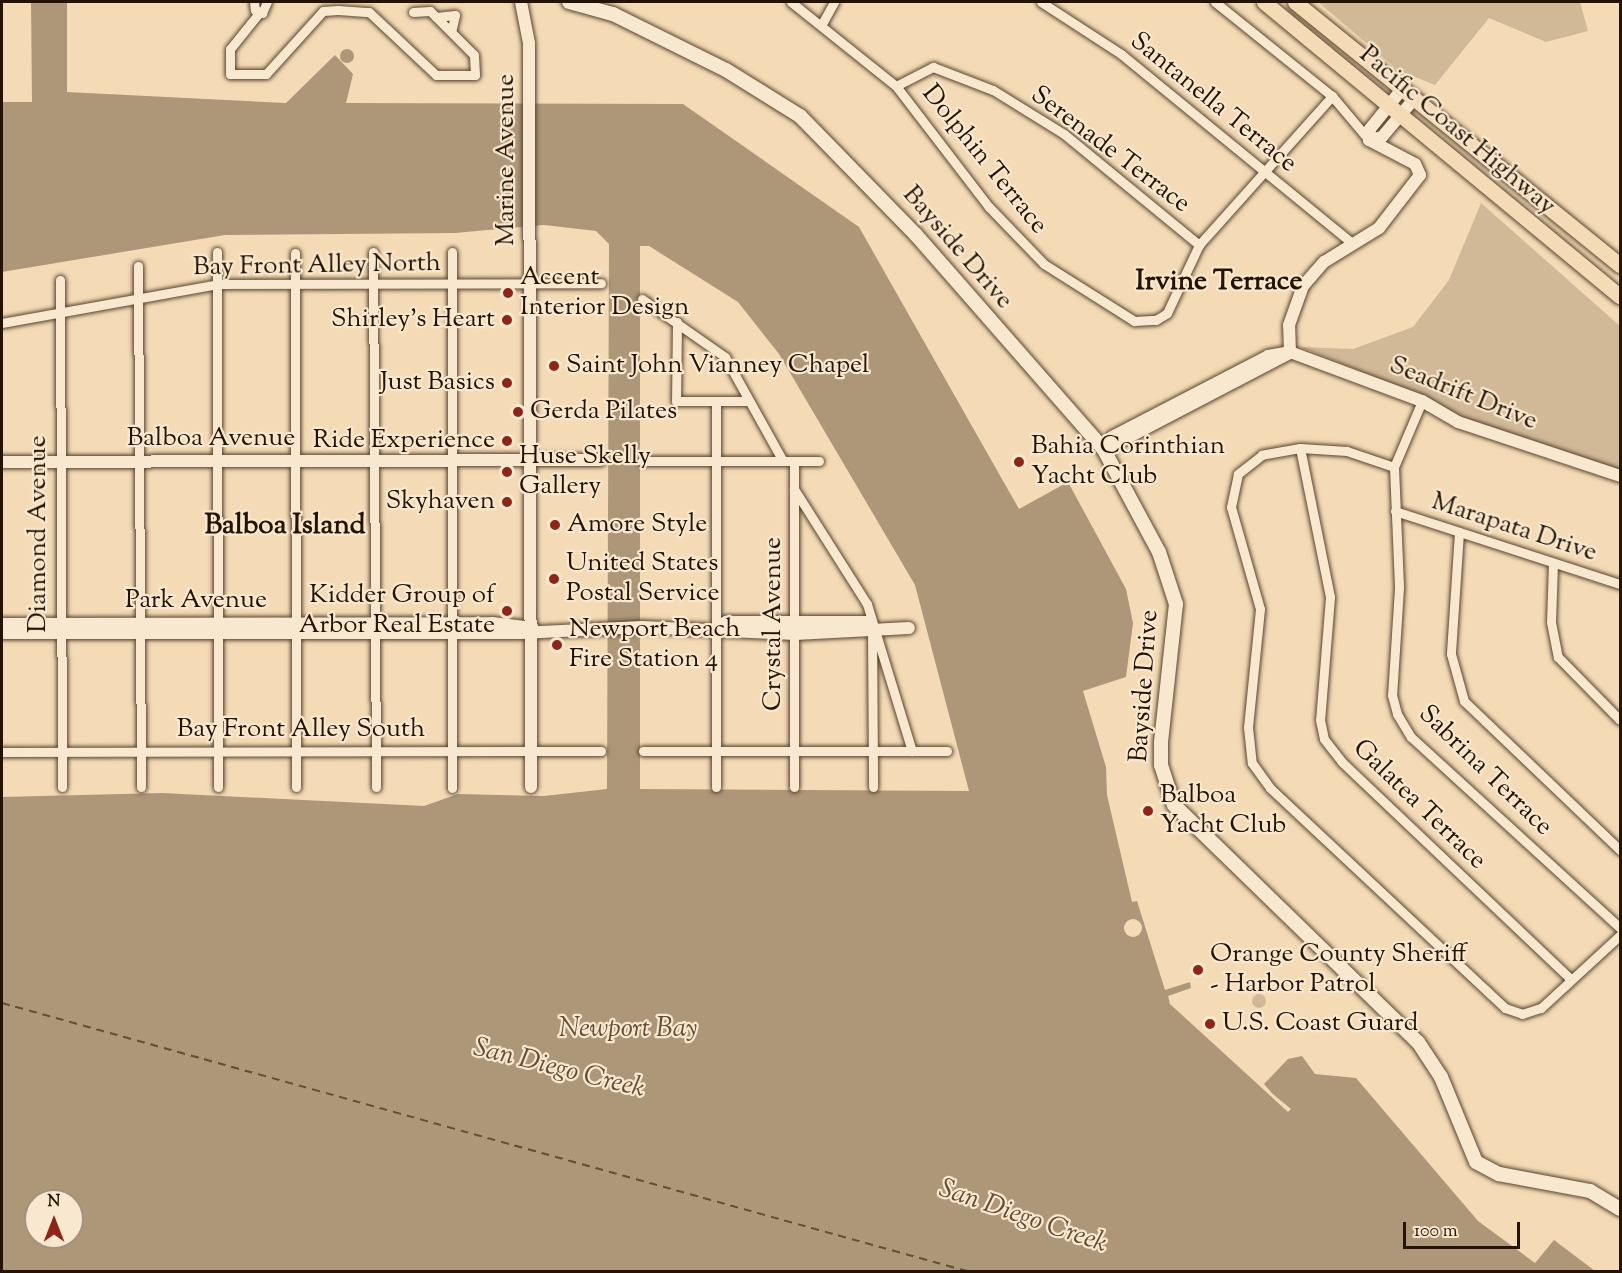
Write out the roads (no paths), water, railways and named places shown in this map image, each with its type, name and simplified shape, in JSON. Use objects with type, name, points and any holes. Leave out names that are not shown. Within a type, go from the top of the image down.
[{"type":"highway","name":"Pacific Coast Highway","points":[[1264,2],[1620,296]]},
{"type":"highway","name":"Pacific Coast Highway","points":[[1295,2],[1620,266]]},
{"type":"main road","name":"Bayside Drive","points":[[575,2],[726,70],[800,116],[909,227],[1104,450],[1159,552],[1176,604],[1161,743],[1161,765],[1174,805],[1418,1042],[1441,1077],[1476,1162],[1499,1174],[1590,1191],[1620,1209]]},
{"type":"street","points":[[254,2],[259,13]]},
{"type":"street","points":[[267,2],[266,10],[259,13],[230,49],[230,74],[266,74],[323,11],[338,10],[369,12],[397,42],[406,42],[436,75],[475,75],[474,54],[430,11],[413,12]]},
{"type":"street","name":"Marine Avenue","points":[[521,2],[529,35],[533,628],[531,787]]},
{"type":"street","name":"Dolphin Terrace","points":[[791,2],[824,22],[896,86],[989,207],[1044,264],[1127,319],[1156,320],[1174,304],[1199,245]]},
{"type":"street","points":[[824,22],[834,2]]},
{"type":"street","name":"Santanella Terrace","points":[[1041,2],[1121,54],[1353,244]]},
{"type":"street","points":[[1104,450],[1290,352],[1289,327],[1303,286],[1324,261],[1380,228],[1420,174],[1415,164],[1369,140],[1332,96],[1215,2]]},
{"type":"street","points":[[436,18],[455,15],[451,32]]},
{"type":"street","name":"Serenade Terrace","points":[[896,86],[933,67],[993,90],[1064,134],[1199,245]]},
{"type":"street","points":[[1369,140],[1370,129],[1395,111],[1408,94]]},
{"type":"street","points":[[1199,245],[1224,212],[1267,174],[1332,96]]},
{"type":"street","points":[[217,252],[218,787]]},
{"type":"street","points":[[373,252],[376,461],[376,787]]},
{"type":"street","points":[[452,252],[452,788]]},
{"type":"street","points":[[295,253],[296,787]]},
{"type":"street","points":[[138,266],[141,462],[141,787]]},
{"type":"street","name":"Diamond Avenue","points":[[60,280],[62,787]]},
{"type":"street","name":"Bay Front Alley North","points":[[2,323],[218,284],[601,283]]},
{"type":"street","points":[[642,299],[725,357],[783,461]]},
{"type":"street","points":[[677,322],[676,401],[748,401]]},
{"type":"street","name":"Seadrift Drive","points":[[1290,352],[1422,401],[1458,422],[1620,476]]},
{"type":"street","points":[[716,400],[716,787]]},
{"type":"street","name":"Sabrina Terrace","points":[[1422,401],[1394,467],[1399,588],[1392,695],[1397,714],[1411,736],[1620,928]]},
{"type":"street","points":[[1394,467],[1347,451],[1300,448],[1253,459],[1238,474],[1232,493],[1260,609],[1248,727],[1252,763],[1270,788],[1486,991],[1522,1014],[1541,1008],[1620,935]]},
{"type":"street","name":"Galatea Terrace","points":[[1300,448],[1330,597],[1320,720],[1324,739],[1342,762],[1571,979]]},
{"type":"street","name":"Balboa Avenue","points":[[2,462],[600,460]]},
{"type":"street","points":[[642,460],[819,461]]},
{"type":"street","name":"Crystal Avenue","points":[[794,461],[794,787]]},
{"type":"street","points":[[794,489],[867,604],[912,751]]},
{"type":"street","name":"Marapata Drive","points":[[1395,511],[1620,584]]},
{"type":"street","points":[[1459,532],[1451,654],[1464,700],[1620,850]]},
{"type":"street","points":[[1553,563],[1551,622],[1558,657],[1620,720]]},
{"type":"street","name":"Park Avenue","points":[[2,624],[60,628],[375,628],[521,623],[533,628],[716,628],[726,622],[795,628],[865,622],[873,628],[909,628]]},
{"type":"street","name":"Park Avenue","points":[[2,633],[60,628]]},
{"type":"street","points":[[873,628],[873,787]]},
{"type":"street","points":[[643,751],[947,750]]},
{"type":"street","name":"Bay Front Alley South","points":[[2,752],[601,751]]},
{"type":"water","name":"Newport Bay","points":[[31,2],[67,2],[67,92],[286,103],[335,55],[353,74],[346,103],[683,104],[859,227],[1019,509],[1068,482],[1126,589],[1133,623],[1126,677],[1083,691],[1106,767],[1107,795],[1132,902],[1137,901],[1165,990],[1190,982],[1191,988],[1168,996],[1170,1004],[1288,1112],[1264,1084],[1288,1059],[1302,1056],[1315,1074],[1356,1078],[1478,1221],[1535,1263],[1554,1240],[1595,1271],[2,1272],[2,797],[162,793],[424,806],[458,794],[544,796],[607,789],[609,244],[596,231],[544,225],[455,233],[225,235],[2,272],[2,102],[32,102]],"holes":[[[640,246],[649,246],[738,302],[779,354],[915,585],[969,791],[640,789]]]},
{"type":"water","points":[[347,49],[352,51],[354,56],[352,61],[347,63],[342,61],[340,56],[342,51]]},
{"type":"place","name":"Accent Interior Design","points":[[508,293]]},
{"type":"place","name":"Shirley's Heart","points":[[507,320]]},
{"type":"place","name":"Saint John Vianney Chapel","points":[[554,366]]},
{"type":"place","name":"Just Basics","points":[[507,383]]},
{"type":"place","name":"Gerda Pilates","points":[[518,412]]},
{"type":"place","name":"Ride Experience","points":[[507,441]]},
{"type":"place","name":"Bahia Corinthian Yacht Club","points":[[1019,462]]},
{"type":"place","name":"Huse Skelly Gallery","points":[[507,472]]},
{"type":"place","name":"Skyhaven","points":[[507,502]]},
{"type":"place","name":"Amore Style","points":[[555,525]]},
{"type":"place","name":"United States Postal Service","points":[[554,579]]},
{"type":"place","name":"Kidder Group of Arbor Real Estate","points":[[507,611]]},
{"type":"place","name":"Newport Beach Fire Station 4","points":[[557,645]]},
{"type":"place","name":"Balboa Yacht Club","points":[[1148,811]]},
{"type":"place","name":"Orange County Sheriff - Harbor Patrol","points":[[1198,970]]},
{"type":"place","name":"U.S. Coast Guard","points":[[1210,1024]]},
{"type":"district","name":"Irvine Terrace","points":[[1219,282]]},
{"type":"district","name":"Balboa Island","points":[[285,526]]},
{"type":"water label","name":"San Diego Creek","points":[[559,1069]]},
{"type":"water label","name":"San Diego Creek","points":[[1023,1217]]}]
